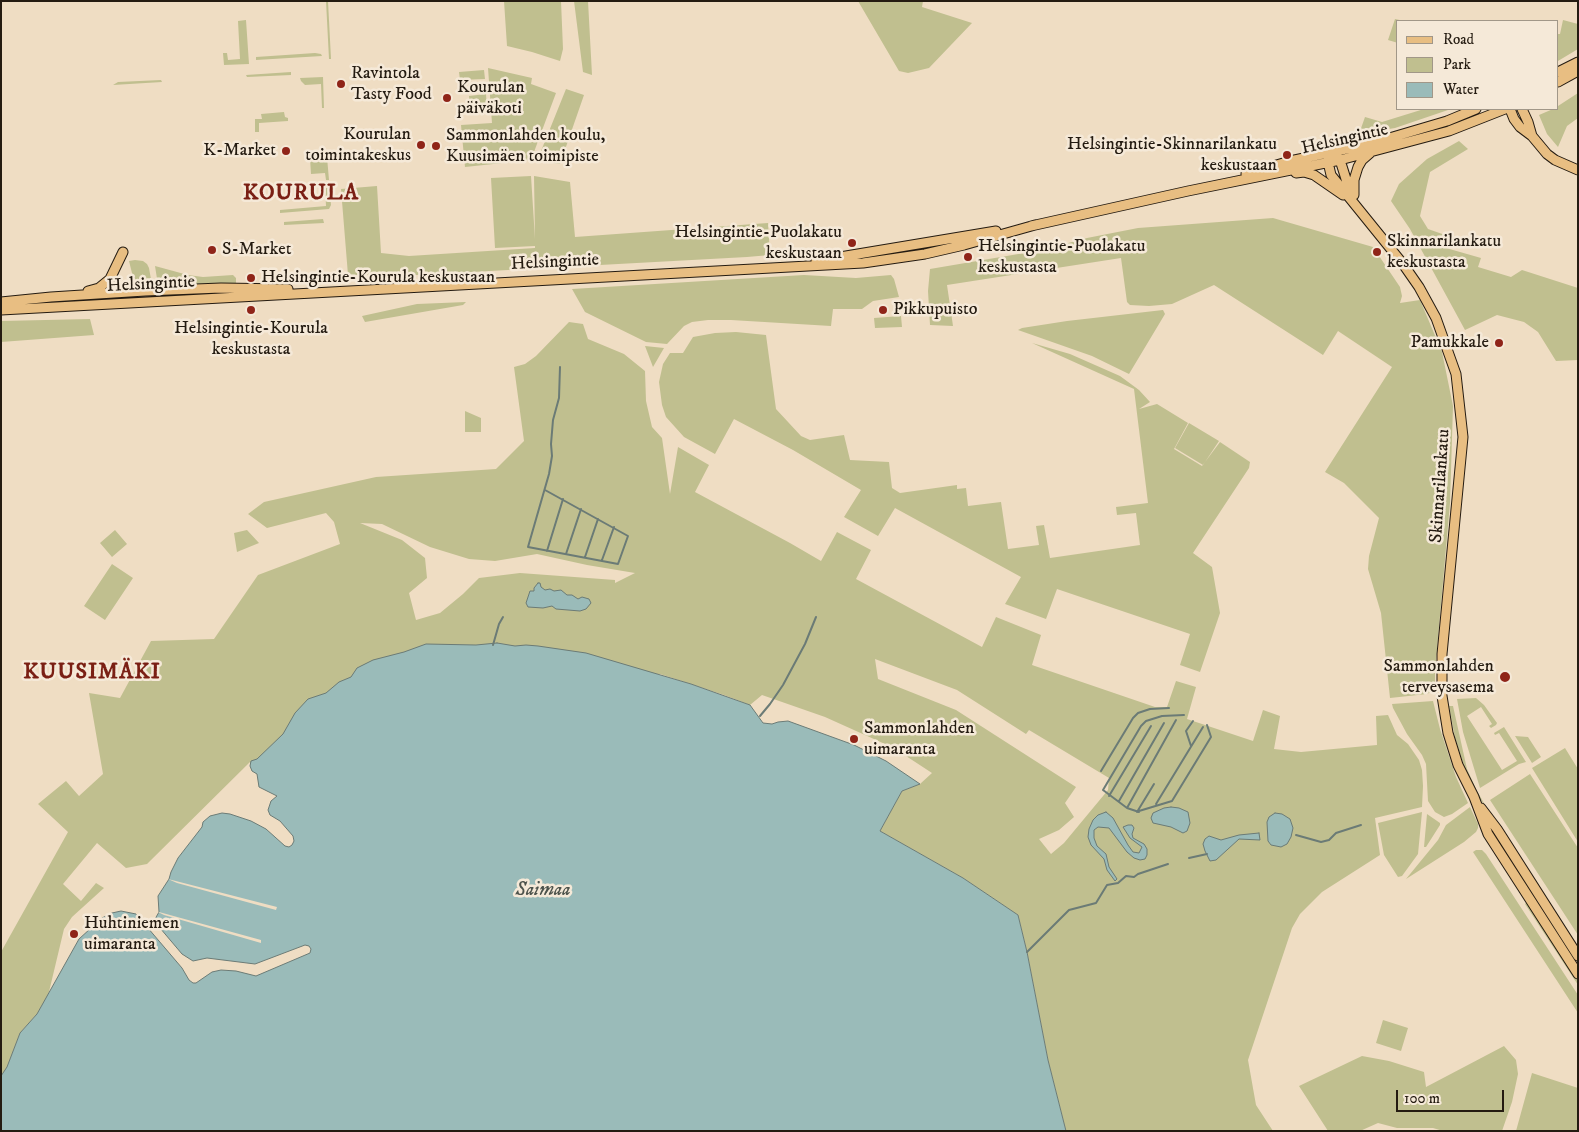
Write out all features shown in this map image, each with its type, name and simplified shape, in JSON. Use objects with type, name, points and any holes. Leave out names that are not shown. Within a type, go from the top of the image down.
[{"type":"main road","points":[[1559,72],[1578,62]]},
{"type":"main road","points":[[1559,81],[1578,71]]},
{"type":"main road","name":"Helsingintie","points":[[1188,191],[1290,161],[1370,144],[1447,121],[1474,110]]},
{"type":"main road","name":"Helsingintie","points":[[1,310],[863,263],[907,258],[964,246],[1035,225],[1340,160],[1449,130],[1503,110]]},
{"type":"main road","points":[[1510,110],[1520,127],[1532,136],[1539,146],[1555,160],[1578,170]]},
{"type":"main road","points":[[1522,110],[1532,136]]},
{"type":"main road","points":[[1328,162],[1332,152]]},
{"type":"main road","name":"Skinnarilankatu","points":[[1332,152],[1340,160],[1354,203]]},
{"type":"main road","points":[[1354,203],[1356,171],[1362,160],[1370,152]]},
{"type":"main road","name":"Skinnarilankatu","points":[[1328,162],[1331,175],[1403,264],[1429,303],[1447,346],[1456,374],[1463,437],[1442,654],[1442,696],[1448,733],[1458,765],[1474,797],[1488,834],[1578,974]]},
{"type":"main road","points":[[1262,176],[1309,173],[1321,179],[1354,203]]},
{"type":"main road","points":[[51,297],[99,288],[110,279],[123,252]]},
{"type":"main road","name":"Helsingintie","points":[[1,302],[51,297],[221,288],[333,291]]},
{"type":"main road","name":"Skinnarilankatu","points":[[1474,797],[1497,829],[1578,956]]},
{"type":"green space","points":[[326,1],[328,1],[331,59],[329,59]]},
{"type":"green space","points":[[504,1],[561,1],[563,49],[560,61],[507,46]]},
{"type":"green space","points":[[574,1],[588,1],[592,75],[583,72]]},
{"type":"green space","points":[[858,1],[923,1],[922,7],[972,23],[929,68],[908,73],[899,71]]},
{"type":"green space","points":[[1395,19],[1400,20],[1396,20],[1396,42],[1388,40]]},
{"type":"green space","points":[[246,20],[249,64],[224,65],[223,53],[227,53],[228,60],[240,59],[238,21]]},
{"type":"green space","points":[[1563,20],[1578,24],[1578,49],[1559,60],[1559,34]]},
{"type":"green space","points":[[315,53],[322,56],[256,60],[256,57]]},
{"type":"green space","points":[[488,68],[532,78],[531,84],[556,93],[531,160],[465,167],[461,125],[492,123]]},
{"type":"green space","points":[[484,70],[485,79],[460,80],[459,72]]},
{"type":"green space","points":[[291,72],[291,75],[247,77],[246,75]]},
{"type":"green space","points":[[323,77],[324,108],[322,108],[321,84],[305,85],[300,78]]},
{"type":"green space","points":[[161,80],[162,82],[113,85],[118,82]]},
{"type":"green space","points":[[566,89],[584,95],[560,164],[537,161]]},
{"type":"green space","points":[[1578,93],[1578,118],[1567,126],[1558,147],[1547,134],[1539,115],[1551,110],[1559,110],[1559,105]]},
{"type":"green space","points":[[486,94],[487,111],[471,112],[469,96]]},
{"type":"green space","points":[[1421,110],[1448,110],[1395,128],[1359,134],[1365,117],[1382,122]]},
{"type":"green space","points":[[284,112],[288,121],[259,123],[259,132],[255,132],[255,119],[262,119],[261,114]]},
{"type":"green space","points":[[1459,141],[1468,149],[1430,172],[1420,216],[1428,229],[1448,236],[1446,248],[1481,258],[1478,267],[1511,277],[1522,270],[1578,288],[1578,360],[1556,361],[1538,332],[1524,322],[1497,315],[1465,330],[1410,229],[1391,201],[1399,184],[1427,159]]},
{"type":"green space","points":[[327,157],[329,180],[326,180],[325,173],[311,174],[310,158]]},
{"type":"green space","points":[[531,176],[535,239],[534,176],[570,182],[575,237],[768,223],[770,255],[416,275],[348,275],[341,189],[377,186],[381,253],[409,256],[535,248],[535,246],[495,248],[491,178]]},
{"type":"green space","points":[[325,184],[329,184],[331,205],[329,209],[280,213],[280,210],[326,206]]},
{"type":"green space","points":[[1273,218],[1373,247],[1400,287],[1402,296],[1400,303],[1420,300],[1442,352],[1453,406],[1450,503],[1435,690],[1427,694],[1390,698],[1381,613],[1368,569],[1369,556],[1379,518],[1344,483],[1325,472],[1392,367],[1338,331],[1323,355],[1214,285],[1172,304],[1130,305],[1127,302],[1121,258],[947,285],[953,326],[930,325],[928,291],[930,269],[1042,250],[1087,238],[1138,228]]},
{"type":"green space","points":[[323,219],[324,223],[284,225],[284,222]]},
{"type":"green space","points":[[129,261],[143,261],[147,264],[152,285],[144,286],[133,277]]},
{"type":"green space","points":[[155,266],[203,277],[233,275],[236,278],[236,283],[158,285]]},
{"type":"green space","points":[[804,275],[856,278],[891,275],[899,297],[873,301],[862,309],[833,309],[831,326],[731,320],[692,322],[684,326],[667,344],[646,342],[585,312],[572,289]]},
{"type":"green space","points":[[466,302],[463,305],[365,322],[362,316],[417,304]]},
{"type":"green space","points":[[1163,310],[1165,314],[1129,374],[1092,356],[1018,330],[1067,321]]},
{"type":"green space","points":[[901,316],[902,327],[875,328],[874,318]]},
{"type":"green space","points":[[90,319],[94,335],[1,342],[1,321]]},
{"type":"green space","points":[[569,322],[583,324],[588,339],[624,354],[645,371],[646,401],[652,427],[662,438],[670,494],[678,447],[709,465],[695,492],[821,561],[837,532],[871,550],[856,579],[982,647],[996,617],[1041,635],[1032,665],[1155,707],[1167,707],[1176,681],[1196,687],[1187,719],[1253,741],[1263,710],[1280,716],[1274,749],[1301,752],[1377,745],[1376,716],[1388,715],[1397,735],[1408,744],[1419,760],[1422,770],[1422,807],[1375,818],[1380,855],[1322,892],[1300,914],[1292,928],[1248,1060],[1256,1105],[1273,1131],[1066,1131],[1048,1060],[1018,915],[963,878],[880,831],[902,791],[920,784],[932,773],[885,744],[825,717],[762,695],[750,705],[660,674],[259,787],[257,774],[252,771],[250,762],[147,864],[126,868],[97,843],[63,884],[81,901],[96,883],[104,888],[72,917],[64,929],[48,996],[37,1014],[20,1033],[7,1068],[1,1076],[1,952],[68,832],[38,804],[66,781],[79,796],[103,774],[89,693],[120,698],[151,641],[214,639],[258,575],[340,544],[334,522],[326,513],[267,528],[248,514],[264,502],[376,477],[496,469],[524,441],[514,367],[525,364],[536,356]],"holes":[[[360,523],[382,524],[430,547],[469,559],[495,561],[537,554],[635,573],[615,583],[615,580],[520,573],[479,578],[440,613],[416,620],[409,593],[427,578],[425,558],[402,540]],[[875,659],[957,690],[1026,734],[1029,730],[1109,778],[1108,790],[1064,843],[1051,854],[1039,839],[1059,830],[1074,817],[1065,803],[1076,787],[956,710],[878,679]]]},
{"type":"green space","points":[[736,332],[766,335],[776,409],[801,436],[810,440],[844,435],[850,460],[889,462],[892,488],[900,493],[957,485],[957,489],[966,488],[968,506],[1001,502],[1008,549],[1039,545],[1036,526],[1044,525],[1050,558],[1140,545],[1136,513],[1117,515],[1116,507],[1148,503],[1134,389],[1032,343],[1070,354],[1120,376],[1139,390],[1150,402],[1139,409],[1157,404],[1188,423],[1174,449],[1202,466],[1220,442],[1250,462],[1249,468],[1193,553],[1212,567],[1220,613],[1200,672],[1180,665],[1190,634],[1057,589],[1046,619],[1005,604],[1021,577],[895,508],[878,536],[844,517],[861,490],[793,450],[734,419],[715,454],[684,437],[666,417],[662,405],[659,382],[663,364],[670,353],[683,353],[693,337]]},
{"type":"green space","points":[[645,346],[664,348],[653,367]]},
{"type":"green space","points":[[465,411],[481,418],[481,432],[465,432]]},
{"type":"green space","points":[[1189,423],[1219,441],[1203,465],[1175,448]]},
{"type":"green space","points":[[115,530],[127,544],[112,557],[100,543]]},
{"type":"green space","points":[[247,530],[259,543],[237,552],[234,533]]},
{"type":"green space","points":[[112,564],[133,578],[105,620],[84,606]]},
{"type":"green space","points":[[1476,698],[1484,705],[1497,723],[1496,725],[1491,728],[1489,726],[1492,724],[1481,707],[1467,716],[1502,770],[1517,761],[1499,733],[1495,735],[1494,733],[1504,727],[1526,762],[1519,764],[1480,788],[1463,732],[1457,699]]},
{"type":"green space","points":[[1433,701],[1456,777],[1468,803],[1444,817],[1435,812],[1428,801],[1426,764],[1407,734],[1392,704]]},
{"type":"green space","points":[[1449,706],[1453,706],[1467,769],[1488,810],[1476,793],[1465,769],[1455,738]]},
{"type":"green space","points":[[1515,736],[1528,737],[1541,757],[1532,763]]},
{"type":"green space","points":[[1565,748],[1578,769],[1578,842],[1532,768]]},
{"type":"green space","points":[[1530,774],[1578,848],[1578,935],[1490,800]]},
{"type":"green space","points":[[1470,807],[1478,824],[1476,832],[1464,842],[1406,879],[1438,840],[1446,825]]},
{"type":"green space","points":[[1422,812],[1418,854],[1402,876],[1398,877],[1384,855],[1378,823]]},
{"type":"green space","points":[[1427,814],[1440,823],[1440,825],[1426,847],[1424,847]]},
{"type":"green space","points":[[1482,850],[1486,854],[1578,995],[1578,1013],[1473,852]]},
{"type":"green space","points":[[1527,902],[1578,979],[1578,985],[1525,904]]},
{"type":"green space","points":[[1383,1020],[1408,1028],[1401,1051],[1376,1043]]},
{"type":"green space","points":[[1504,1046],[1516,1060],[1518,1074],[1512,1102],[1502,1131],[1443,1131],[1433,1128],[1397,1128],[1378,1123],[1360,1131],[1328,1131],[1299,1086],[1362,1056],[1389,1061],[1424,1072],[1426,1087]]},
{"type":"green space","points":[[1532,1073],[1578,1088],[1578,1131],[1516,1131]]},
{"type":"water","points":[[538,583],[545,590],[561,590],[567,595],[572,595],[578,599],[582,597],[589,599],[591,603],[586,609],[580,611],[556,609],[552,606],[543,608],[528,607],[526,603],[530,591],[534,591]]},
{"type":"water","name":"Saimaa","points":[[497,643],[515,646],[538,646],[586,653],[691,684],[750,705],[763,723],[772,724],[788,721],[854,745],[886,761],[920,784],[902,791],[880,831],[963,878],[1018,915],[1048,1060],[1066,1131],[1,1131],[1,1076],[7,1067],[20,1033],[37,1014],[79,939],[102,918],[121,911],[136,914],[193,983],[196,983],[212,972],[221,970],[236,971],[256,976],[310,953],[311,949],[305,945],[255,964],[207,958],[193,961],[182,954],[160,928],[155,919],[159,912],[158,896],[169,879],[178,858],[202,827],[203,822],[210,816],[222,813],[251,821],[266,829],[285,846],[289,847],[292,845],[294,841],[293,836],[280,821],[270,815],[268,810],[271,801],[277,796],[259,787],[257,774],[252,771],[250,766],[251,761],[257,759],[283,734],[295,713],[308,699],[326,693],[339,682],[351,677],[357,668],[373,660],[426,644],[476,645]]},
{"type":"water","points":[[1171,807],[1188,812],[1190,823],[1187,831],[1183,833],[1171,827],[1153,823],[1151,818],[1153,813]]},
{"type":"water","points":[[1106,812],[1113,818],[1133,852],[1139,853],[1142,847],[1130,838],[1123,827],[1128,825],[1132,825],[1134,828],[1133,838],[1144,844],[1147,849],[1145,859],[1134,858],[1127,852],[1109,828],[1098,827],[1094,830],[1097,846],[1106,854],[1109,867],[1117,879],[1115,881],[1107,870],[1104,859],[1091,845],[1088,837],[1093,820],[1098,815]]},
{"type":"water","points":[[1275,813],[1282,814],[1290,819],[1293,828],[1287,844],[1281,847],[1271,845],[1268,841],[1267,822],[1269,817]]},
{"type":"water","points":[[1259,833],[1260,840],[1239,839],[1216,860],[1210,861],[1203,844],[1209,836],[1221,840],[1239,835]]},
{"type":"pier","points":[[168,879],[277,907],[276,910]]},
{"type":"pier","points":[[158,912],[261,940],[261,943]]},
{"type":"waterway","points":[[545,490],[628,536],[618,564],[528,547],[549,474],[552,456],[553,420],[559,398],[560,367]]},
{"type":"waterway","points":[[547,551],[563,499]]},
{"type":"waterway","points":[[566,554],[581,509]]},
{"type":"waterway","points":[[585,557],[598,519]]},
{"type":"waterway","points":[[602,560],[614,527]]},
{"type":"waterway","points":[[493,645],[503,617]]},
{"type":"waterway","points":[[760,716],[783,685],[805,644],[816,617]]},
{"type":"waterway","points":[[1101,771],[1133,718],[1138,713],[1150,709],[1169,708]]},
{"type":"waterway","points":[[1139,812],[1127,808],[1103,790],[1141,726],[1146,721],[1162,716],[1184,715]]},
{"type":"waterway","points":[[1127,808],[1176,720]]},
{"type":"waterway","points":[[1191,746],[1186,731],[1193,721]]},
{"type":"waterway","points":[[1119,801],[1164,723]]},
{"type":"waterway","points":[[1139,811],[1172,801],[1211,737],[1207,725]]},
{"type":"waterway","points":[[1109,796],[1151,726]]},
{"type":"waterway","points":[[1156,804],[1203,727]]},
{"type":"waterway","points":[[1137,812],[1154,784]]},
{"type":"waterway","points":[[1296,835],[1321,842],[1329,840],[1336,833],[1361,825]]},
{"type":"waterway","points":[[1189,858],[1207,854]]},
{"type":"waterway","points":[[1027,952],[1069,910],[1096,903],[1107,885],[1118,883],[1126,876],[1134,877],[1168,864]]},
{"type":"place","name":"Ravintola Tasty Food","points":[[341,84]]},
{"type":"place","name":"Kourulan päiväkoti","points":[[447,98]]},
{"type":"place","name":"Kourulan toimintakeskus","points":[[421,145]]},
{"type":"place","name":"Sammonlahden koulu, Kuusimäen toimipiste","points":[[436,146]]},
{"type":"place","name":"K-Market","points":[[286,151]]},
{"type":"place","name":"Helsingintie-Skinnarilankatu keskustaan","points":[[1287,155]]},
{"type":"place","name":"Helsingintie-Puolakatu keskustaan","points":[[852,243]]},
{"type":"place","name":"S-Market","points":[[212,250]]},
{"type":"place","name":"Skinnarilankatu keskustasta","points":[[1377,252]]},
{"type":"place","name":"Helsingintie-Puolakatu keskustasta","points":[[968,257]]},
{"type":"place","name":"Helsingintie-Kourula keskustaan","points":[[251,278]]},
{"type":"place","name":"Helsingintie-Kourula keskustasta","points":[[251,310]]},
{"type":"place","name":"Pikkupuisto","points":[[883,310]]},
{"type":"place","name":"Pamukkale","points":[[1499,343]]},
{"type":"place","name":"Sammonlahden terveysasema","points":[[1505,677]]},
{"type":"place","name":"Sammonlahden uimaranta","points":[[854,739]]},
{"type":"place","name":"Huhtiniemen uimaranta","points":[[74,934]]},
{"type":"district","name":"KOURULA","points":[[301,194]]},
{"type":"district","name":"KUUSIMÄKI","points":[[92,673]]}]
